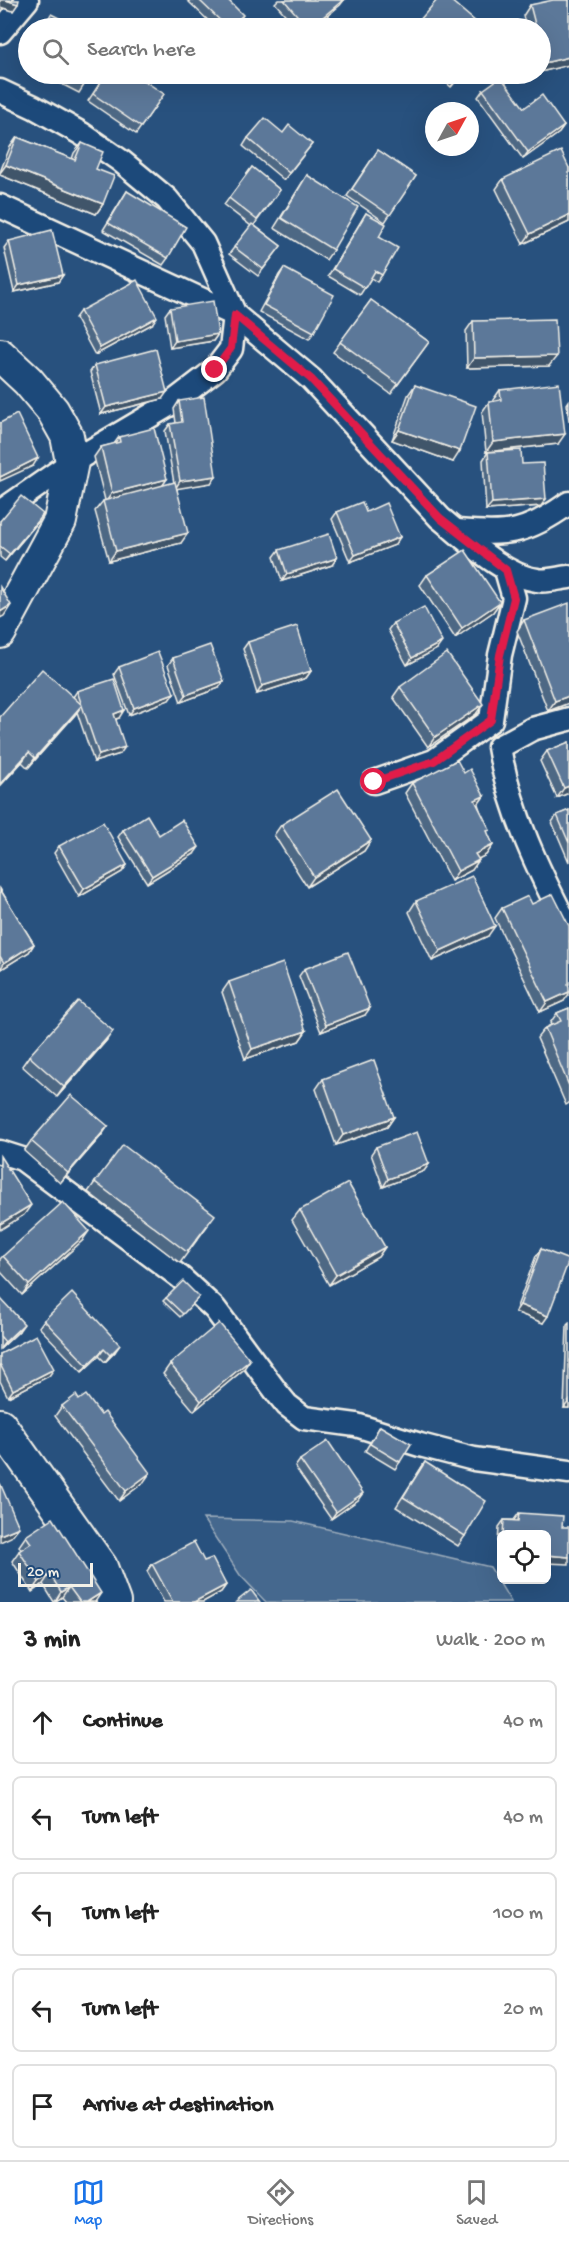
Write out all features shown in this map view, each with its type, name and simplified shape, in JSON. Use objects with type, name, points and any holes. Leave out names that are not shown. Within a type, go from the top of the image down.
[{"type":"main road","points":[[0,355],[28,381],[53,411],[67,436],[72,462],[60,520],[0,632]]},
{"type":"main road","points":[[0,1425],[101,1568],[114,1602]]},
{"type":"street","points":[[0,32],[27,0]]},
{"type":"street","points":[[0,91],[82,134],[121,161],[167,199],[203,243],[235,315],[231,348],[215,370],[172,403],[72,462],[0,512]]},
{"type":"street","points":[[0,206],[235,315],[311,379],[440,518],[506,570],[537,580],[569,578]]},
{"type":"street","points":[[457,531],[490,534],[520,531],[548,518],[569,503]]},
{"type":"street","points":[[374,782],[434,761],[491,720],[500,655],[514,598],[506,570]]},
{"type":"street","points":[[569,719],[532,729],[499,747],[504,773],[521,825],[543,879],[569,929]]},
{"type":"street","points":[[0,1152],[22,1159],[180,1277],[215,1309],[278,1394],[287,1405],[304,1418],[356,1425],[474,1459],[569,1472]]},
{"type":"shaded area","points":[[203,1519],[293,1521],[490,1567],[497,1579],[497,1584],[500,1584],[511,1602],[266,1602],[240,1575]]},
{"type":"building","points":[[6,0],[19,0],[18,4]]},
{"type":"building","points":[[199,0],[228,0],[243,15],[240,18],[218,18]]},
{"type":"building","points":[[284,0],[343,0],[322,18],[299,18]]},
{"type":"building","points":[[437,0],[450,0],[471,18],[422,18]]},
{"type":"building","points":[[553,0],[569,0],[569,57],[551,61],[551,18],[533,18],[530,5]]},
{"type":"building","points":[[100,84],[149,84],[164,94],[141,127],[93,94]]},
{"type":"building","points":[[491,84],[506,84],[524,108],[542,95],[564,126],[528,152],[483,90]]},
{"type":"building","points":[[265,118],[283,133],[289,125],[312,144],[289,173],[248,138]]},
{"type":"building","points":[[17,137],[75,160],[82,143],[103,152],[96,169],[114,176],[103,204],[6,165]]},
{"type":"building","points":[[378,150],[416,176],[390,215],[352,189]]},
{"type":"building","points":[[561,151],[569,168],[569,215],[530,234],[503,179]]},
{"type":"building","points":[[252,167],[280,190],[257,220],[229,198]]},
{"type":"building","points":[[307,175],[358,207],[333,250],[281,218]]},
{"type":"building","points":[[127,191],[186,227],[168,258],[108,223]]},
{"type":"building","points":[[366,213],[386,224],[379,237],[398,248],[382,275],[375,271],[365,288],[333,269]]},
{"type":"building","points":[[252,224],[281,246],[263,269],[234,247]]},
{"type":"building","points":[[52,230],[63,275],[19,285],[9,241]]},
{"type":"building","points":[[284,268],[334,295],[314,332],[264,305]]},
{"type":"building","points":[[137,280],[157,317],[100,348],[80,311]]},
{"type":"building","points":[[371,300],[429,342],[398,384],[340,342]]},
{"type":"building","points":[[213,301],[218,334],[175,341],[170,308]]},
{"type":"building","points":[[555,319],[557,356],[474,358],[473,321]]},
{"type":"building","points":[[156,349],[167,392],[106,407],[95,365]]},
{"type":"building","points":[[559,383],[565,434],[493,442],[489,402],[501,400],[500,390]]},
{"type":"building","points":[[415,385],[476,406],[460,451],[399,430]]},
{"type":"building","points":[[204,397],[216,476],[180,481],[170,424],[182,422],[179,401]]},
{"type":"building","points":[[17,414],[38,458],[0,477],[0,423]]},
{"type":"building","points":[[154,428],[167,479],[112,493],[101,447],[120,442],[119,437]]},
{"type":"building","points":[[521,450],[522,464],[543,463],[546,499],[492,503],[488,452]]},
{"type":"building","points":[[175,482],[188,533],[116,551],[103,501]]},
{"type":"building","points":[[21,496],[43,514],[10,554],[0,546],[0,521]]},
{"type":"building","points":[[362,502],[366,512],[386,503],[400,537],[355,555],[337,512]]},
{"type":"building","points":[[329,534],[337,558],[287,574],[279,550]]},
{"type":"building","points":[[465,550],[500,602],[462,628],[427,575]]},
{"type":"building","points":[[0,587],[11,605],[0,612]]},
{"type":"building","points":[[569,603],[569,696],[555,701],[524,620]]},
{"type":"building","points":[[424,607],[442,642],[412,658],[393,623]]},
{"type":"building","points":[[297,626],[311,671],[262,686],[248,642]]},
{"type":"building","points":[[210,645],[224,681],[186,695],[173,658]]},
{"type":"building","points":[[158,652],[174,693],[134,708],[119,667]]},
{"type":"building","points":[[447,653],[483,704],[435,737],[400,687]]},
{"type":"building","points":[[42,669],[82,705],[35,758],[29,752],[1,783],[0,717]]},
{"type":"building","points":[[114,679],[124,710],[114,714],[125,747],[99,755],[77,691]]},
{"type":"building","points":[[569,742],[569,786],[564,788],[547,751]]},
{"type":"building","points":[[457,760],[464,773],[470,769],[484,796],[475,800],[490,830],[487,831],[493,845],[475,854],[479,860],[458,871],[412,783]]},
{"type":"building","points":[[338,789],[371,840],[314,877],[281,825]]},
{"type":"building","points":[[569,810],[569,843],[557,815]]},
{"type":"building","points":[[147,815],[159,835],[182,820],[199,847],[152,876],[123,830]]},
{"type":"building","points":[[103,822],[127,865],[84,889],[59,846]]},
{"type":"building","points":[[472,876],[495,926],[440,951],[416,901]]},
{"type":"building","points":[[0,889],[34,944],[4,963],[0,956]]},
{"type":"building","points":[[553,894],[569,926],[569,992],[547,1002],[502,908],[528,896],[532,904]]},
{"type":"building","points":[[348,952],[370,1008],[326,1025],[304,969]]},
{"type":"building","points":[[283,963],[306,1031],[252,1049],[229,982]]},
{"type":"building","points":[[78,1001],[113,1031],[64,1087],[29,1056]]},
{"type":"building","points":[[569,1008],[569,1086],[545,1028],[561,1021],[557,1013]]},
{"type":"building","points":[[374,1060],[394,1117],[343,1135],[323,1079]]},
{"type":"building","points":[[71,1095],[108,1126],[68,1173],[31,1141]]},
{"type":"building","points":[[417,1132],[429,1164],[388,1179],[376,1147]]},
{"type":"building","points":[[123,1145],[215,1215],[187,1252],[95,1182]]},
{"type":"building","points":[[0,1156],[31,1205],[0,1224]]},
{"type":"building","points":[[348,1183],[385,1247],[336,1275],[300,1210]]},
{"type":"building","points":[[63,1202],[89,1231],[29,1285],[3,1256]]},
{"type":"building","points":[[541,1249],[569,1260],[548,1316],[520,1305]]},
{"type":"building","points":[[183,1281],[199,1297],[183,1314],[166,1298]]},
{"type":"building","points":[[72,1293],[120,1345],[110,1355],[104,1349],[87,1365],[44,1320]]},
{"type":"building","points":[[0,1298],[24,1324],[5,1342],[0,1336]]},
{"type":"building","points":[[219,1323],[250,1360],[201,1401],[170,1364]]},
{"type":"building","points":[[36,1335],[54,1369],[13,1390],[0,1364],[0,1354]]},
{"type":"building","points":[[76,1395],[79,1400],[86,1395],[101,1415],[105,1412],[150,1473],[126,1491],[62,1406]]},
{"type":"building","points":[[380,1426],[411,1444],[400,1462],[370,1444]]},
{"type":"building","points":[[328,1441],[363,1493],[336,1512],[300,1460]]},
{"type":"building","points":[[425,1462],[486,1501],[465,1536],[403,1497]]},
{"type":"building","points":[[0,1483],[19,1527],[0,1535]]},
{"type":"building","points":[[519,1513],[563,1516],[562,1527],[569,1527],[569,1557],[551,1555],[551,1530],[503,1530],[504,1520],[518,1521]]},
{"type":"building","points":[[53,1518],[101,1593],[87,1602],[80,1602],[69,1587],[61,1592],[50,1574],[39,1582],[19,1551],[31,1543],[26,1536]]},
{"type":"building","points":[[194,1542],[204,1561],[212,1558],[226,1585],[194,1602],[173,1602],[152,1564]]},
{"type":"building","points":[[251,1590],[260,1602],[236,1602]]},
{"type":"route","points":[[215,370],[231,348],[235,315],[311,379],[440,518],[506,570],[514,598],[500,655],[491,720],[434,761],[374,782]]}]
